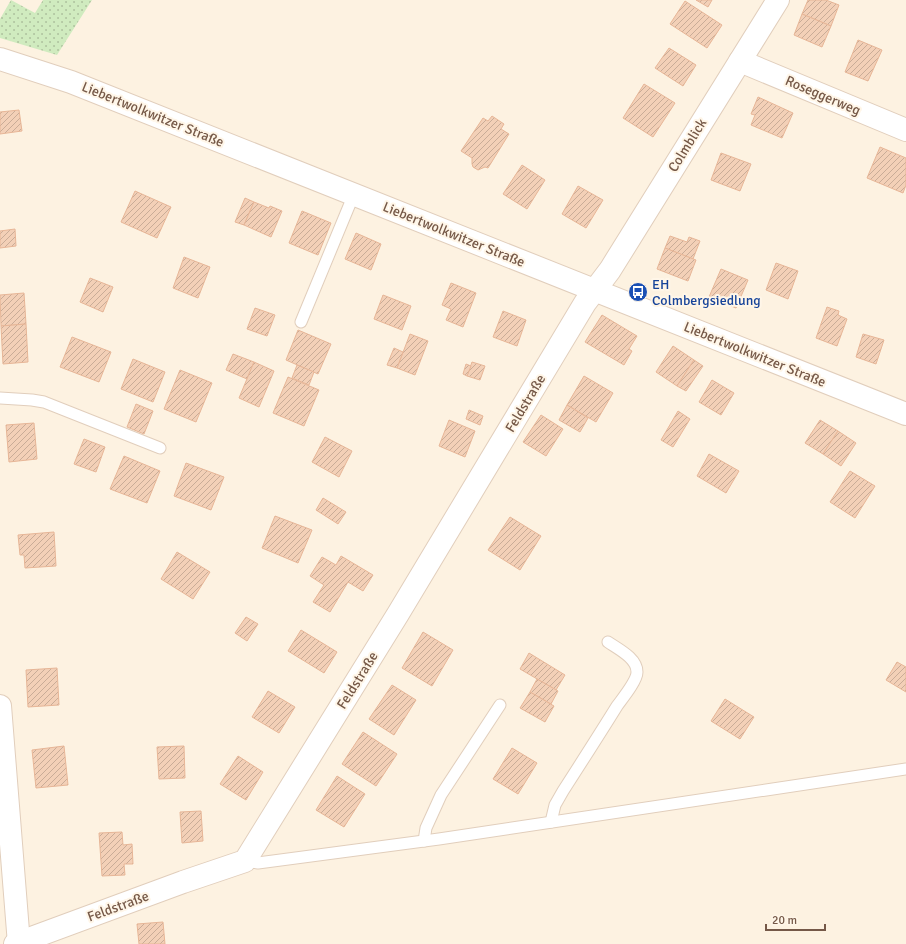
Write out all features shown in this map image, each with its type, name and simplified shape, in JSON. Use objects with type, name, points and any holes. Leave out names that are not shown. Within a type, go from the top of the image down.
[{"type":"street","name":"Colmblick","points":[[595,290],[614,263],[778,0]]},
{"type":"street","name":"Liebertwolkwitzer Straße","points":[[0,59],[71,82],[906,414]]},
{"type":"street","name":"Roseggerweg","points":[[740,61],[906,130]]},
{"type":"street","name":"Feldstraße","points":[[18,944],[183,882],[245,861],[398,614],[585,303],[595,290]]},
{"type":"street","points":[[0,706],[2,769],[18,944]]},
{"type":"lane","points":[[301,322],[354,194]]},
{"type":"lane","points":[[0,398],[44,402],[160,448]]},
{"type":"lane","points":[[551,822],[555,805],[563,791],[634,680],[637,672],[635,664],[629,657],[608,642]]},
{"type":"lane","points":[[424,841],[428,823],[441,794],[500,705]]},
{"type":"lane","points":[[245,861],[258,863],[424,841],[906,768]]},
{"type":"green space","points":[[11,0],[35,13],[43,0],[92,0],[57,55],[0,38],[0,19]]},
{"type":"building","points":[[696,0],[712,0],[708,7]]},
{"type":"building","points":[[808,0],[826,0],[839,5],[831,26],[802,14]]},
{"type":"building","points":[[685,1],[722,25],[707,48],[670,24]]},
{"type":"building","points":[[802,14],[831,26],[822,47],[794,35]]},
{"type":"building","points":[[858,40],[882,50],[868,81],[845,72]]},
{"type":"building","points":[[669,48],[696,65],[683,86],[655,68]]},
{"type":"building","points":[[644,84],[675,103],[653,137],[623,118]]},
{"type":"building","points":[[758,97],[793,113],[782,138],[751,125],[755,115],[751,114]]},
{"type":"building","points":[[19,110],[22,131],[0,134],[0,112]]},
{"type":"building","points":[[492,116],[504,124],[501,129],[509,134],[488,168],[485,167],[478,170],[473,167],[472,158],[461,151],[483,118],[488,121]]},
{"type":"building","points":[[880,147],[906,158],[906,185],[903,193],[867,178]]},
{"type":"building","points":[[721,153],[751,164],[740,191],[711,180]]},
{"type":"building","points":[[522,165],[545,180],[527,209],[503,194]]},
{"type":"building","points":[[578,186],[603,200],[586,228],[562,214]]},
{"type":"building","points":[[135,191],[171,207],[157,238],[121,222]]},
{"type":"building","points":[[245,198],[254,202],[244,225],[235,222]]},
{"type":"building","points":[[254,202],[282,211],[271,237],[244,225]]},
{"type":"building","points":[[302,211],[331,223],[318,255],[289,243]]},
{"type":"building","points":[[15,229],[16,246],[0,248],[0,231]]},
{"type":"building","points":[[356,233],[381,244],[371,270],[345,259]]},
{"type":"building","points":[[670,236],[687,242],[689,237],[700,241],[693,259],[665,248]]},
{"type":"building","points":[[665,248],[696,260],[688,281],[657,269]]},
{"type":"building","points":[[184,257],[210,267],[198,298],[173,288]]},
{"type":"building","points":[[776,263],[798,271],[788,299],[766,290]]},
{"type":"building","points":[[721,269],[748,280],[736,308],[709,297]]},
{"type":"building","points":[[90,278],[113,287],[103,312],[80,302]]},
{"type":"building","points":[[451,283],[476,293],[463,327],[446,320],[451,309],[442,305]]},
{"type":"building","points":[[24,293],[26,324],[1,326],[0,295]]},
{"type":"building","points":[[383,295],[411,306],[402,330],[374,319]]},
{"type":"building","points":[[827,307],[839,311],[838,315],[847,319],[837,346],[816,338]]},
{"type":"building","points":[[255,308],[275,315],[267,336],[247,329]]},
{"type":"building","points":[[503,311],[526,320],[517,346],[493,337]]},
{"type":"building","points":[[602,315],[637,336],[629,349],[632,351],[624,365],[585,342]]},
{"type":"building","points":[[26,324],[28,362],[3,364],[1,326]]},
{"type":"building","points":[[298,330],[331,344],[318,374],[286,360]]},
{"type":"building","points":[[410,334],[428,341],[415,375],[397,368]]},
{"type":"building","points":[[863,334],[884,340],[876,364],[856,357]]},
{"type":"building","points":[[72,337],[111,352],[99,382],[60,367]]},
{"type":"building","points":[[673,346],[694,360],[677,386],[656,372]]},
{"type":"building","points":[[394,348],[403,352],[397,368],[387,365]]},
{"type":"building","points":[[233,354],[254,362],[247,379],[226,370]]},
{"type":"building","points":[[133,359],[165,372],[153,402],[121,389]]},
{"type":"building","points":[[694,360],[703,366],[686,391],[677,386]]},
{"type":"building","points":[[254,362],[274,371],[259,407],[239,398]]},
{"type":"building","points":[[472,362],[485,366],[480,380],[467,376]]},
{"type":"building","points":[[466,364],[471,366],[467,376],[463,374]]},
{"type":"building","points":[[297,365],[314,372],[309,385],[292,378]]},
{"type":"building","points":[[180,370],[212,383],[196,422],[164,409]]},
{"type":"building","points":[[584,376],[613,393],[596,422],[567,405]]},
{"type":"building","points":[[288,377],[319,390],[304,426],[273,413]]},
{"type":"building","points":[[712,380],[734,393],[721,415],[699,402]]},
{"type":"building","points":[[136,404],[153,411],[144,434],[127,427]]},
{"type":"building","points":[[567,405],[588,418],[580,432],[559,420]]},
{"type":"building","points":[[469,410],[483,416],[480,425],[466,419]]},
{"type":"building","points":[[678,411],[690,419],[673,447],[661,440]]},
{"type":"building","points":[[541,415],[563,429],[546,456],[523,442]]},
{"type":"building","points":[[449,420],[475,431],[465,457],[439,446]]},
{"type":"building","points":[[820,420],[838,431],[823,454],[805,443]]},
{"type":"building","points":[[34,423],[37,459],[9,462],[6,425]]},
{"type":"building","points":[[838,431],[856,443],[841,466],[823,454]]},
{"type":"building","points":[[325,437],[352,451],[339,477],[312,462]]},
{"type":"building","points":[[84,439],[105,447],[96,472],[74,464]]},
{"type":"building","points":[[709,454],[739,471],[726,493],[697,476]]},
{"type":"building","points":[[124,456],[160,471],[147,503],[110,489]]},
{"type":"building","points":[[186,463],[224,477],[211,510],[174,496]]},
{"type":"building","points":[[850,471],[875,486],[855,518],[830,502]]},
{"type":"building","points":[[323,498],[346,512],[338,524],[316,510]]},
{"type":"building","points":[[275,516],[312,530],[298,563],[262,548]]},
{"type":"building","points":[[510,517],[541,536],[520,570],[488,550]]},
{"type":"building","points":[[54,532],[56,566],[25,568],[24,555],[20,555],[18,535]]},
{"type":"building","points":[[177,552],[210,572],[193,599],[161,579]]},
{"type":"building","points":[[341,556],[373,575],[363,591],[348,582],[330,612],[313,602],[324,585],[310,576],[322,557],[336,565]]},
{"type":"building","points":[[246,617],[258,624],[247,641],[235,633]]},
{"type":"building","points":[[301,630],[337,652],[324,673],[288,651]]},
{"type":"building","points":[[423,632],[453,650],[432,686],[402,668]]},
{"type":"building","points":[[529,653],[565,675],[556,690],[520,669]]},
{"type":"building","points":[[897,662],[906,667],[906,692],[886,680]]},
{"type":"building","points":[[57,668],[59,705],[28,707],[26,670]]},
{"type":"building","points":[[537,679],[558,691],[551,704],[530,692]]},
{"type":"building","points":[[392,685],[416,700],[394,735],[369,719]]},
{"type":"building","points":[[268,691],[295,707],[279,733],[252,717]]},
{"type":"building","points":[[530,692],[554,706],[545,722],[520,708]]},
{"type":"building","points":[[725,699],[754,717],[740,739],[711,721]]},
{"type":"building","points":[[363,732],[397,754],[376,786],[342,764]]},
{"type":"building","points":[[64,746],[68,785],[36,788],[32,750]]},
{"type":"building","points":[[184,746],[185,778],[159,779],[157,747]]},
{"type":"building","points":[[512,748],[537,763],[518,794],[493,779]]},
{"type":"building","points":[[238,756],[263,772],[246,800],[220,784]]},
{"type":"building","points":[[337,776],[365,794],[344,827],[316,810]]},
{"type":"building","points":[[201,811],[203,841],[182,843],[180,812]]},
{"type":"building","points":[[122,832],[123,845],[132,844],[133,864],[124,864],[125,875],[102,876],[99,833]]},
{"type":"building","points":[[163,922],[165,944],[139,944],[137,924]]},
{"type":"place","name":"EH Colmbergsiedlung","points":[[638,292]]}]
